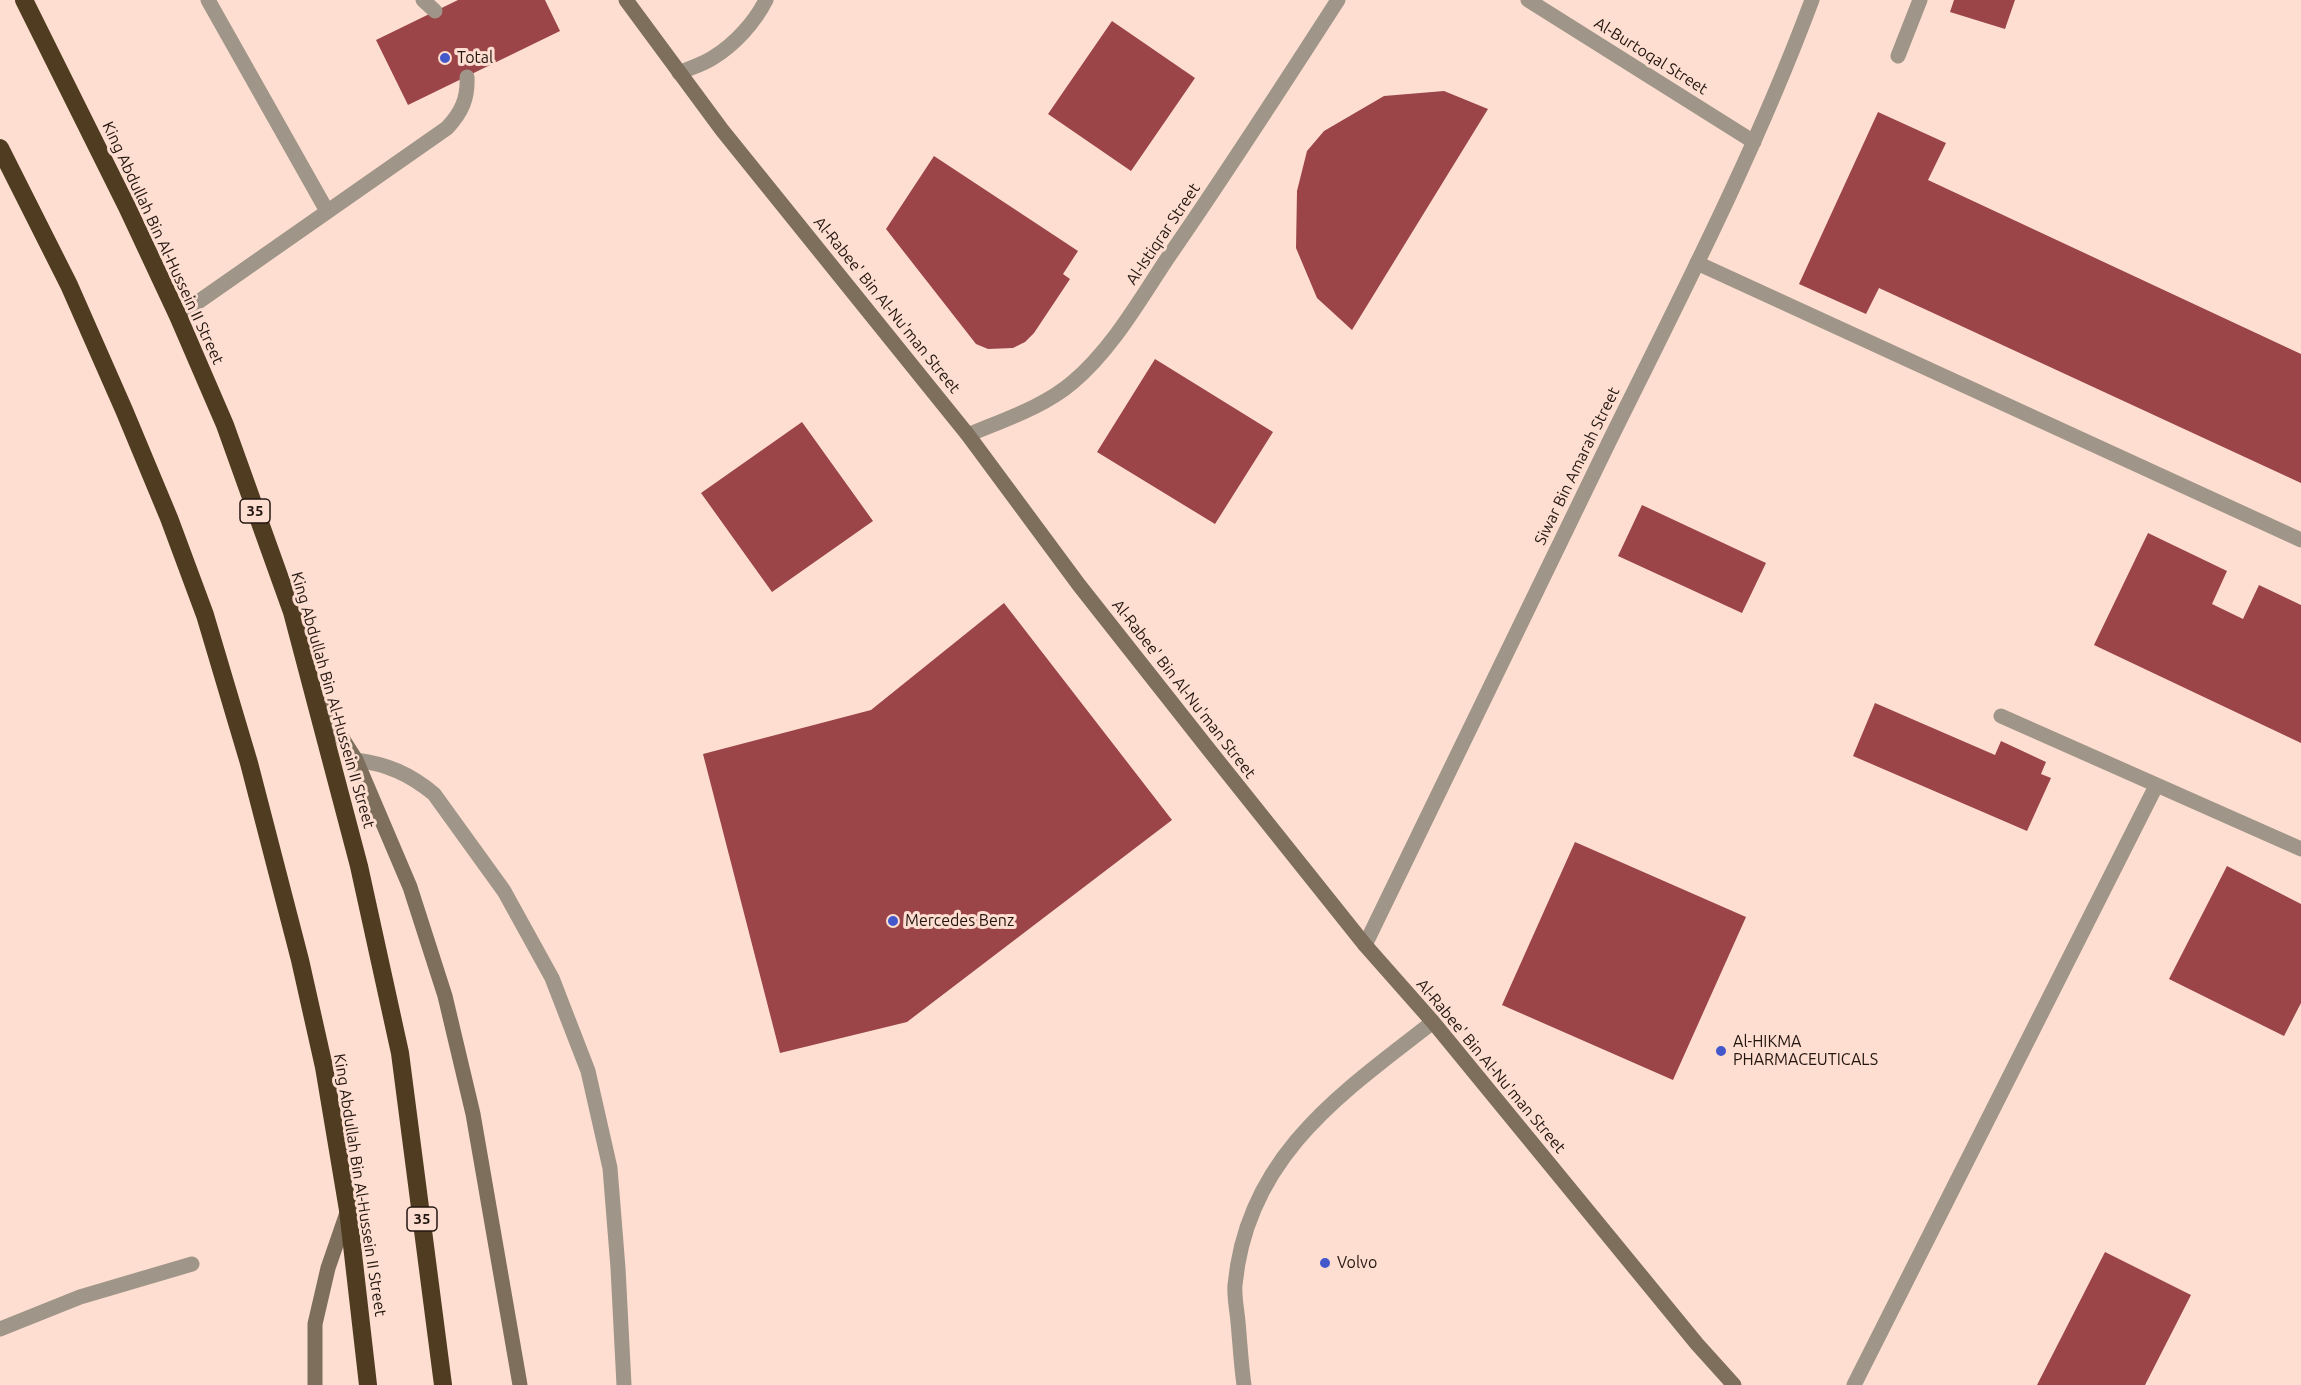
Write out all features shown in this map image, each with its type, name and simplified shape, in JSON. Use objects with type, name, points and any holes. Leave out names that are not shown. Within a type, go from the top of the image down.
[{"type":"highway","name":"King Abdullah Bin Al-Hussein II Street","points":[[24,0],[127,207],[178,316],[225,425],[292,612],[359,867],[400,1053],[443,1385]]},
{"type":"highway","name":"King Abdullah Bin Al-Hussein II Street","points":[[0,148],[69,285],[124,410],[169,518],[205,615],[249,763],[300,960],[324,1067],[348,1210],[368,1385]]},
{"type":"street","points":[[208,0],[327,211]]},
{"type":"street","points":[[423,0],[435,11]]},
{"type":"street","name":"Al-Rabee' Bin Al-Nu'man Street","points":[[626,0],[722,130],[968,435],[1079,585],[1365,945],[1433,1022],[1697,1344],[1734,1385]]},
{"type":"street","points":[[679,73],[714,58],[759,14],[766,0]]},
{"type":"street","name":"Al-Istiqrar Street","points":[[968,435],[1052,398],[1094,363],[1226,174],[1338,0]]},
{"type":"street","name":"Al-Burtoqal Street","points":[[1527,0],[1755,142]]},
{"type":"street","points":[[1899,56],[1920,0]]},
{"type":"street","name":"Siwar Bin Amarah Street","points":[[1365,945],[1755,142],[1793,51],[1808,1]]},
{"type":"street","points":[[178,316],[447,128],[464,105],[467,77]]},
{"type":"street","points":[[1698,263],[2301,540]]},
{"type":"street","points":[[314,692],[356,760],[410,886],[445,996],[473,1114],[520,1385]]},
{"type":"street","points":[[2001,716],[2301,849]]},
{"type":"street","points":[[356,760],[378,763],[399,770],[419,781],[434,794],[504,891],[552,978],[588,1071],[610,1168],[624,1385]]},
{"type":"street","points":[[1854,1385],[2156,786]]},
{"type":"street","points":[[1244,1385],[1235,1287],[1242,1243],[1255,1204],[1272,1172],[1292,1144],[1358,1080],[1433,1022]]},
{"type":"street","points":[[315,1385],[315,1324],[328,1268],[348,1210]]},
{"type":"street","points":[[0,1329],[80,1297],[192,1264]]},
{"type":"building","name":"Total","points":[[458,0],[545,0],[560,31],[408,105],[376,40]]},
{"type":"building","points":[[1954,0],[2015,0],[2005,29],[1950,12]]},
{"type":"building","points":[[1112,21],[1195,78],[1131,171],[1048,114]]},
{"type":"building","points":[[1444,91],[1488,109],[1352,330],[1317,298],[1296,248],[1297,191],[1307,151],[1324,131],[1384,96]]},
{"type":"building","points":[[1878,112],[1946,143],[1928,180],[2301,354],[2301,483],[1879,288],[1866,314],[1799,284]]},
{"type":"building","points":[[934,156],[1078,251],[1063,274],[1070,279],[1034,333],[1025,342],[1013,348],[988,349],[976,344],[886,229]]},
{"type":"building","points":[[1155,359],[1273,432],[1215,524],[1097,452]]},
{"type":"building","points":[[802,422],[873,521],[772,592],[701,493]]},
{"type":"building","points":[[1642,505],[1766,563],[1742,613],[1618,556]]},
{"type":"building","points":[[2148,533],[2227,571],[2212,604],[2243,619],[2259,585],[2301,605],[2301,743],[2094,645]]},
{"type":"building","name":"Mercedes Benz","points":[[1004,603],[1172,820],[907,1022],[780,1053],[703,754],[871,710]]},
{"type":"building","points":[[1875,703],[1995,755],[2001,741],[2046,762],[2041,774],[2051,778],[2027,831],[1853,756]]},
{"type":"building","points":[[1575,842],[1746,917],[1673,1080],[1502,1005]]},
{"type":"building","points":[[2227,866],[2301,904],[2301,1003],[2284,1036],[2169,979]]},
{"type":"building","points":[[2105,1252],[2191,1295],[2145,1385],[2037,1385]]},
{"type":"place","name":"Total","points":[[445,58]]},
{"type":"place","name":"Mercedes Benz","points":[[893,921]]},
{"type":"place","name":"Al-HIKMA PHARMACEUTICALS","points":[[1721,1051]]},
{"type":"place","name":"Volvo","points":[[1325,1263]]}]
